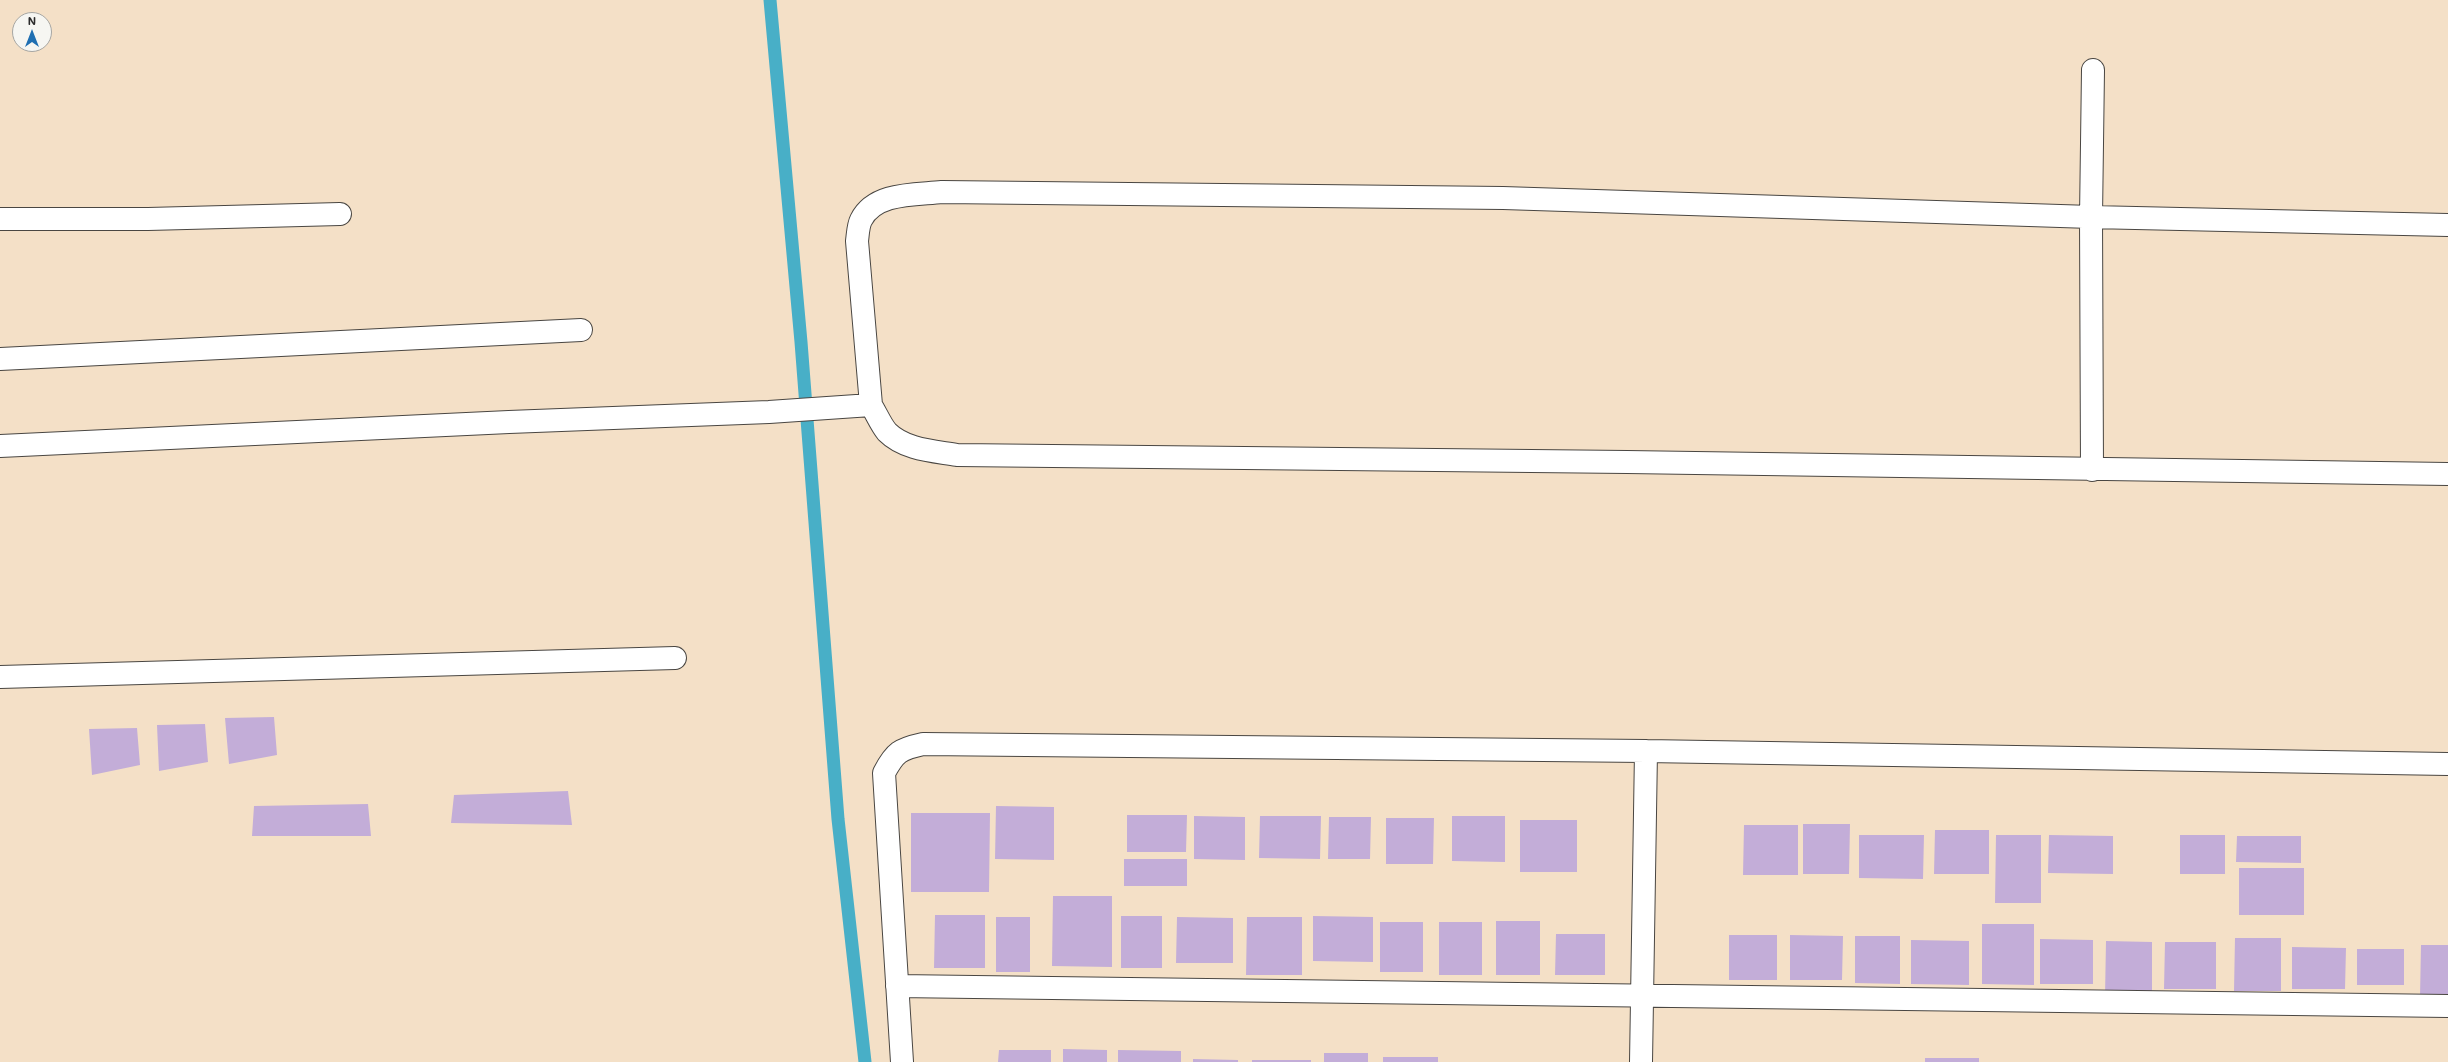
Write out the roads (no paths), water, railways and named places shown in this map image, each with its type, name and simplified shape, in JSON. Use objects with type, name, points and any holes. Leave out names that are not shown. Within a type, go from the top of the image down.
[{"type":"street","points":[[2092,470],[2091,217],[2093,70]]},
{"type":"street","points":[[2448,225],[2091,217],[1503,198],[942,192],[885,199],[866,211],[860,222],[857,241],[871,405],[887,432],[902,442],[922,450],[957,455],[1635,462],[2092,470],[2448,474]]},
{"type":"street","points":[[0,219],[148,219],[340,214]]},
{"type":"street","points":[[0,359],[581,330]]},
{"type":"street","points":[[0,446],[509,422],[769,412],[871,405]]},
{"type":"street","points":[[0,677],[675,658]]},
{"type":"street","points":[[902,1062],[884,773],[892,757],[904,748],[941,742],[1646,751],[2448,764]]},
{"type":"street","points":[[1641,1062],[1646,751]]},
{"type":"street","points":[[897,986],[2448,1006]]},
{"type":"waterway","points":[[770,0],[801,342],[838,819],[865,1062]]}]
